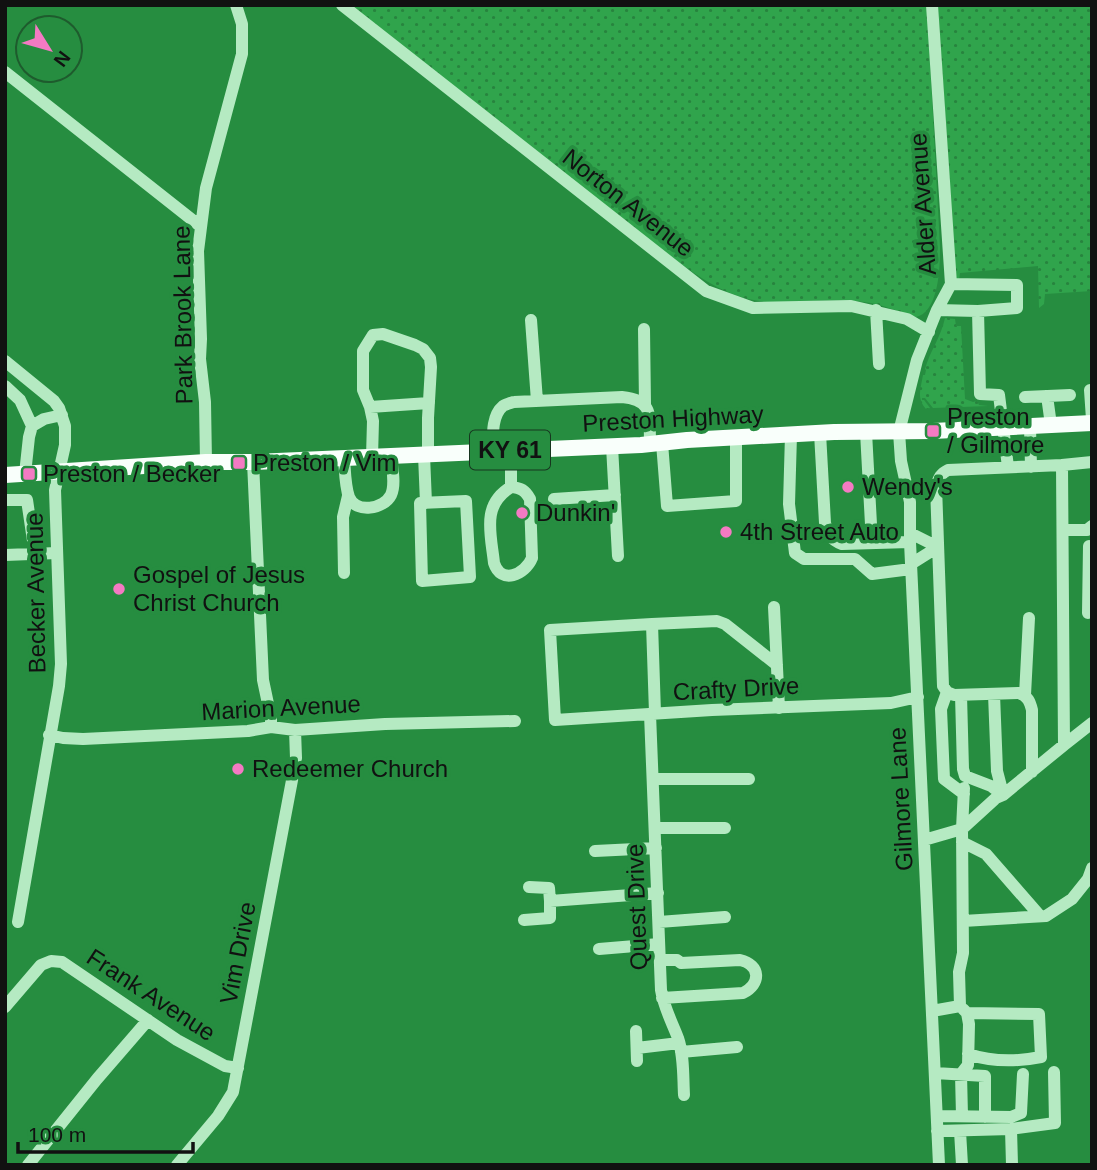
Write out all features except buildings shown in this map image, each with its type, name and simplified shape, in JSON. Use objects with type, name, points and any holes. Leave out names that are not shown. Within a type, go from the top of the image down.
[{"type":"main road","name":"Preston Highway","points":[[5,475],[1092,421]]},
{"type":"street","name":"Park Brook Lane","points":[[206,463],[198,251],[206,188],[242,54],[242,24],[236,5]]},
{"type":"street","name":"Norton Avenue","points":[[342,5],[706,291],[753,308],[851,306],[876,310],[907,319],[929,332]]},
{"type":"street","name":"Alder Avenue","points":[[899,432],[918,360],[950,284],[932,5]]},
{"type":"street","points":[[5,72],[200,226]]},
{"type":"street","points":[[937,310],[1017,308],[1017,285],[950,284]]},
{"type":"street","points":[[876,310],[879,364]]},
{"type":"street","points":[[978,311],[980,394],[999,395],[1008,467]]},
{"type":"street","points":[[531,320],[537,401]]},
{"type":"street","points":[[643,329],[645,404],[656,443],[667,506],[737,501],[736,438]]},
{"type":"street","points":[[372,457],[373,421],[363,390],[363,351],[373,335],[383,334],[423,349],[430,358],[426,503]]},
{"type":"street","points":[[7,365],[54,401],[62,415],[44,419],[32,426]]},
{"type":"street","points":[[5,386],[20,400],[32,426],[25,474]]},
{"type":"street","points":[[1092,390],[1092,421]]},
{"type":"street","points":[[1025,397],[1070,395]]},
{"type":"street","points":[[1047,396],[1051,425]]},
{"type":"street","points":[[493,451],[497,414],[504,405],[514,401],[622,397],[636,398],[645,404]]},
{"type":"street","points":[[370,407],[429,403]]},
{"type":"street","name":"Becker Avenue","points":[[18,922],[61,664],[55,490],[65,445],[62,415]]},
{"type":"street","points":[[1030,426],[1031,467]]},
{"type":"street","points":[[866,432],[872,543]]},
{"type":"street","name":"Gilmore Lane","points":[[899,432],[901,461],[910,502],[939,1165]]},
{"type":"street","points":[[820,433],[825,523],[828,534],[835,541],[842,544],[872,543],[910,537],[938,547]]},
{"type":"street","points":[[791,435],[789,505],[794,553],[804,559],[855,559],[872,574],[911,566],[938,547]]},
{"type":"street","points":[[612,446],[618,556]]},
{"type":"street","points":[[511,450],[511,487]]},
{"type":"street","points":[[348,496],[360,507],[374,508],[383,505],[391,496],[393,487],[391,456]]},
{"type":"street","points":[[344,458],[348,496],[343,517],[344,573]]},
{"type":"street","points":[[253,462],[262,680],[271,727]]},
{"type":"street","points":[[1032,772],[1032,710],[1025,695],[954,695],[947,692],[943,686],[936,486],[942,472],[948,470],[1092,462]]},
{"type":"street","points":[[1062,465],[1064,745]]},
{"type":"street","points":[[511,487],[520,488],[530,499],[532,558],[523,571],[508,576],[496,569],[490,517],[495,502],[511,487]]},
{"type":"street","points":[[554,499],[615,495]]},
{"type":"street","points":[[5,500],[27,500],[34,554]]},
{"type":"street","points":[[466,500],[470,577],[422,581],[420,503],[426,503],[466,500]]},
{"type":"street","points":[[1063,530],[1087,530],[1092,526]]},
{"type":"street","points":[[1063,546],[1091,546],[1090,613],[1063,612]]},
{"type":"street","points":[[5,555],[57,553]]},
{"type":"street","points":[[774,607],[779,708]]},
{"type":"street","points":[[1025,695],[1029,618]]},
{"type":"street","points":[[652,624],[717,621],[725,624],[777,665]]},
{"type":"street","name":"Crafty Drive","points":[[652,624],[550,631],[555,720],[891,703],[918,697]]},
{"type":"street","name":"Quest Drive","points":[[652,624],[653,779],[662,998],[680,1048],[684,1095]]},
{"type":"street","points":[[947,692],[941,709],[944,779],[964,794]]},
{"type":"street","points":[[994,694],[996,771],[1003,795]]},
{"type":"street","points":[[961,695],[965,776],[962,836],[963,953],[959,972],[964,1010],[969,1024],[968,1065],[961,1074],[962,1116]]},
{"type":"street","name":"Marion Avenue","points":[[49,735],[83,739],[248,731],[271,727],[295,730],[385,724],[515,721]]},
{"type":"street","points":[[962,836],[996,798],[1092,723]]},
{"type":"street","name":"Vim Drive","points":[[177,1165],[233,1092],[296,758],[295,730]]},
{"type":"street","points":[[965,776],[991,786],[1003,795]]},
{"type":"street","points":[[653,779],[749,779]]},
{"type":"street","points":[[655,828],[725,828]]},
{"type":"street","points":[[924,839],[962,836],[986,854],[1040,916]]},
{"type":"street","points":[[595,850],[656,848]]},
{"type":"street","points":[[963,921],[1046,916],[1072,899],[1088,879],[1092,868]]},
{"type":"street","points":[[524,920],[550,918],[549,888],[529,887]]},
{"type":"street","points":[[550,901],[657,894]]},
{"type":"street","points":[[659,922],[725,917]]},
{"type":"street","points":[[599,949],[659,944]]},
{"type":"street","points":[[660,964],[677,960],[740,960],[754,965],[756,971],[756,978],[750,990],[743,993],[662,998]]},
{"type":"street","name":"Frank Avenue","points":[[5,1007],[41,965],[51,961],[62,962],[205,1056],[225,1066],[239,1068]]},
{"type":"street","points":[[932,1011],[1039,1014],[1041,1057],[1022,1061],[996,1060],[968,1054]]},
{"type":"street","points":[[28,1165],[148,1020]]},
{"type":"street","points":[[635,1031],[637,1054],[680,1048],[737,1047]]},
{"type":"street","points":[[937,1131],[1012,1129],[1055,1122],[1054,1072]]},
{"type":"street","points":[[935,1073],[985,1076],[985,1117]]},
{"type":"street","points":[[937,1116],[1011,1117],[1021,1114],[1023,1074]]},
{"type":"street","points":[[1012,1129],[1012,1165]]},
{"type":"street","points":[[960,1130],[961,1165]]},
{"type":"green space","points":[[351,5],[927,5],[940,247],[934,298],[924,313],[916,317],[877,304],[852,301],[752,300],[713,285],[666,253]]},
{"type":"green space","points":[[938,5],[1092,5],[1092,291],[1045,294],[1044,304],[1039,308],[1038,266],[960,273],[959,280],[956,281]]},
{"type":"green space","points":[[945,318],[955,319],[956,326],[961,326],[965,399],[988,406],[933,408],[922,398],[930,408],[926,409],[921,401],[923,375]]},
{"type":"place","name":"Preston / Gilmore","points":[[933,431]]},
{"type":"place","name":"Preston / Vim","points":[[239,463]]},
{"type":"place","name":"Preston / Becker","points":[[29,474]]},
{"type":"place","name":"Wendy's","points":[[848,487]]},
{"type":"place","name":"Dunkin'","points":[[522,513]]},
{"type":"place","name":"4th Street Auto","points":[[726,532]]},
{"type":"place","name":"Gospel of Jesus Christ Church","points":[[119,589]]},
{"type":"place","name":"Redeemer Church","points":[[238,769]]}]
